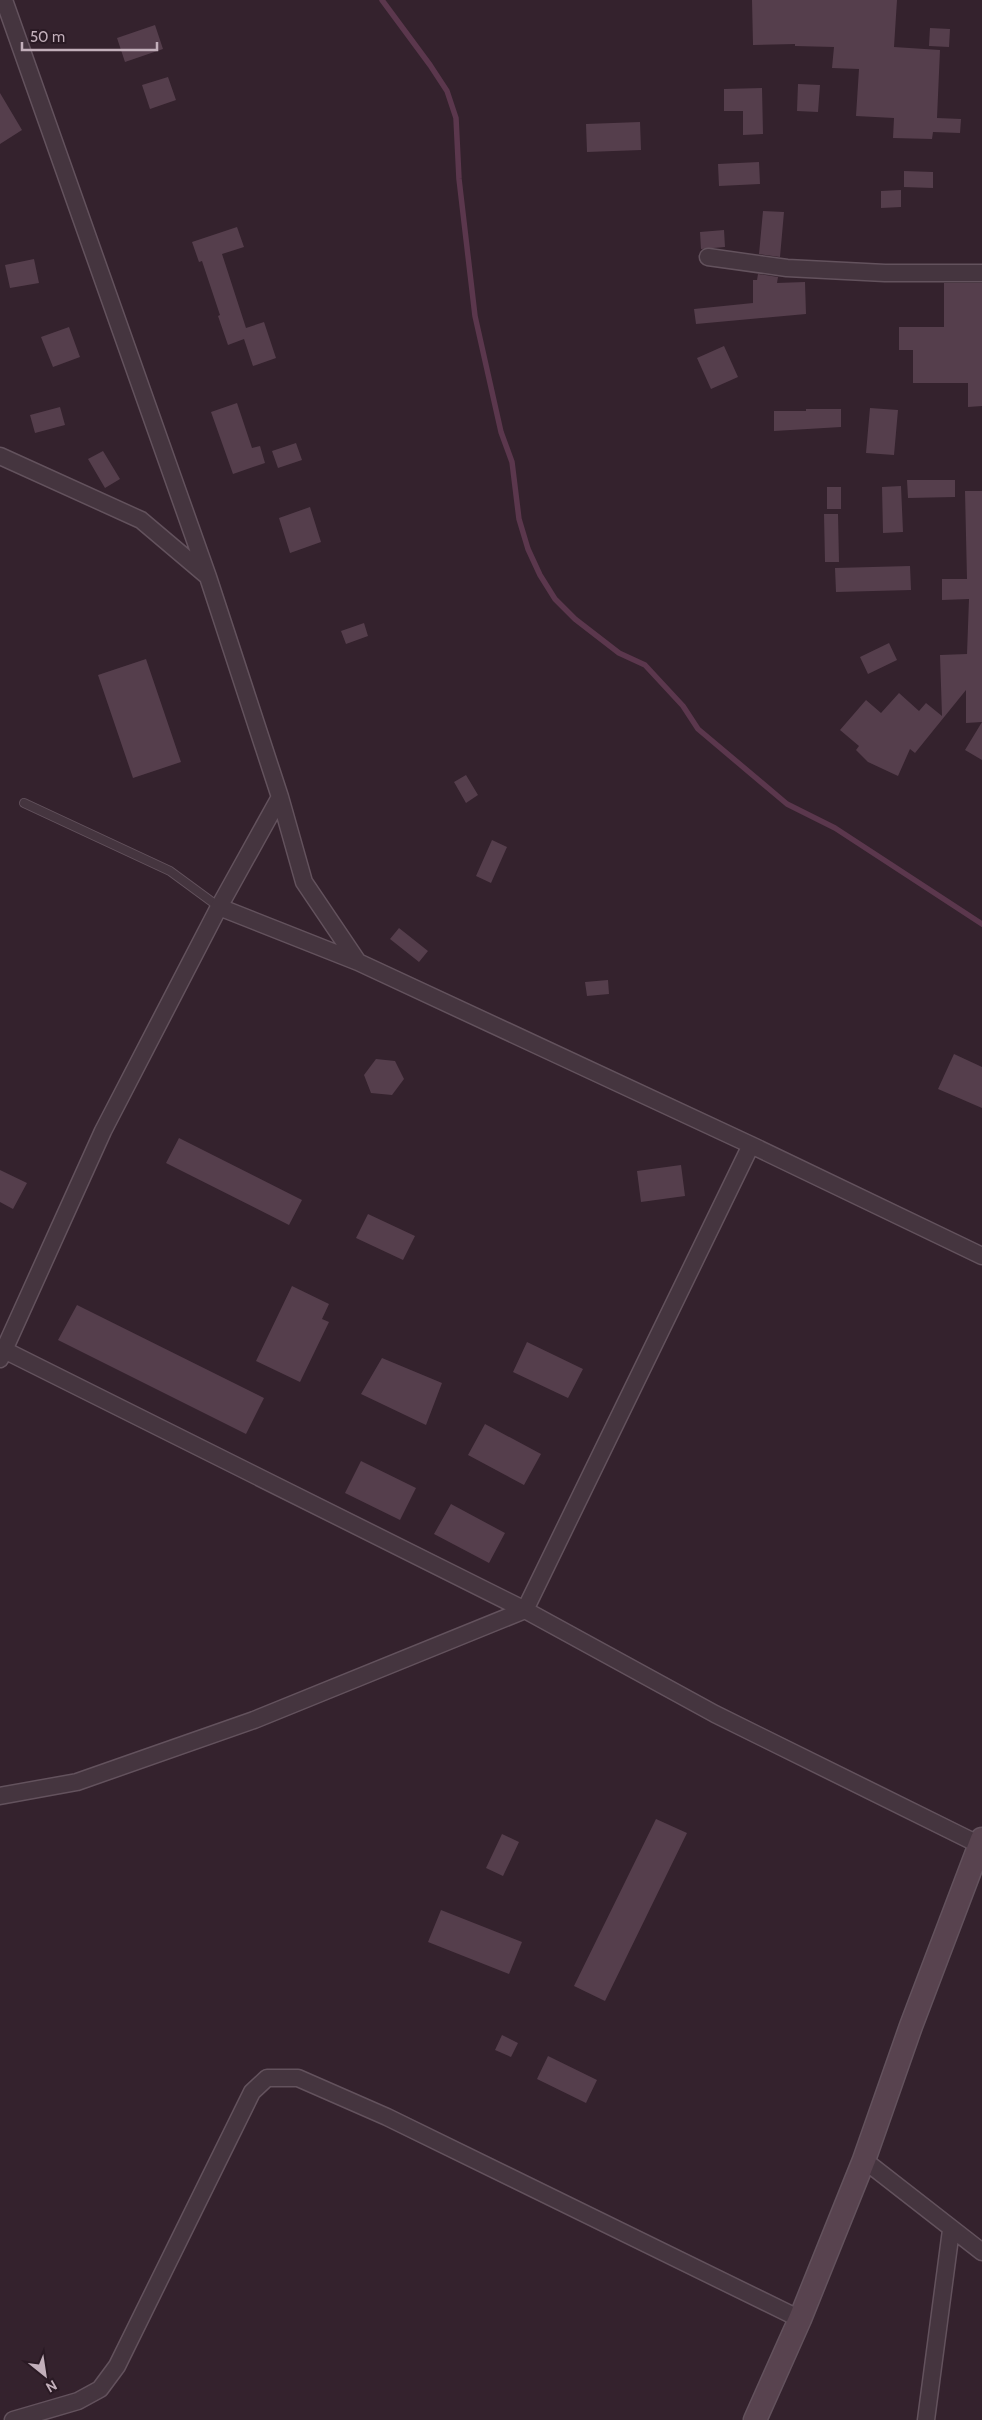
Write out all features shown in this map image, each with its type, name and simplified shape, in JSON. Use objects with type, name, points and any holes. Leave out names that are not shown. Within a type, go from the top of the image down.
[{"type":"main road","points":[[755,2420],[800,2319],[864,2160],[911,2026],[981,1844]]},
{"type":"street","points":[[4,0],[208,577],[280,797],[304,882],[358,962]]},
{"type":"street","points":[[708,257],[788,268],[982,273]]},
{"type":"street","points":[[0,456],[141,520],[208,577]]},
{"type":"street","points":[[280,797],[218,907],[103,1131],[2,1352],[525,1610],[715,1714],[981,1844]]},
{"type":"street","points":[[218,907],[358,962],[752,1144],[982,1256]]},
{"type":"street","points":[[0,1796],[77,1782],[254,1720],[525,1610],[752,1144]]},
{"type":"street","points":[[13,2420],[35,2416],[78,2401],[100,2389],[112,2374],[252,2092],[267,2078],[298,2078],[387,2117],[800,2319]]},
{"type":"street","points":[[864,2160],[951,2230],[982,2252]]},
{"type":"street","points":[[926,2420],[951,2230]]},
{"type":"lane","points":[[24,803],[170,871],[218,907]]},
{"type":"building","points":[[752,0],[897,0],[894,47],[940,50],[937,118],[961,119],[960,133],[933,132],[932,139],[893,138],[894,118],[856,116],[859,69],[832,68],[834,47],[795,46],[795,44],[753,45]]},
{"type":"building","points":[[155,25],[163,49],[125,62],[117,38]]},
{"type":"building","points":[[930,28],[950,29],[949,47],[929,46]]},
{"type":"building","points":[[168,77],[176,100],[150,109],[142,85]]},
{"type":"building","points":[[798,84],[820,85],[818,112],[797,111]]},
{"type":"building","points":[[762,88],[763,134],[743,135],[743,111],[724,111],[724,89]]},
{"type":"building","points":[[0,93],[22,130],[0,144]]},
{"type":"building","points":[[640,122],[641,150],[587,152],[586,124]]},
{"type":"building","points":[[759,162],[760,184],[719,186],[718,164]]},
{"type":"building","points":[[904,171],[933,172],[933,188],[904,187]]},
{"type":"building","points":[[901,190],[901,207],[881,208],[881,191]]},
{"type":"building","points":[[763,211],[784,212],[780,257],[759,254]]},
{"type":"building","points":[[237,227],[244,247],[222,254],[246,328],[264,322],[276,358],[253,366],[244,339],[228,345],[202,261],[199,262],[192,242]]},
{"type":"building","points":[[724,230],[725,247],[701,249],[700,232]]},
{"type":"building","points":[[34,259],[39,283],[10,288],[5,265]]},
{"type":"building","points":[[758,274],[778,277],[777,283],[805,282],[806,314],[696,324],[694,309],[753,303],[753,280],[757,280]]},
{"type":"building","points":[[944,283],[982,283],[982,406],[968,407],[968,383],[913,383],[913,350],[899,350],[899,327],[944,327]]},
{"type":"building","points":[[69,327],[80,357],[53,367],[41,337]]},
{"type":"building","points":[[724,346],[738,377],[711,389],[697,358]]},
{"type":"building","points":[[237,403],[252,448],[260,446],[265,463],[233,474],[211,412]]},
{"type":"building","points":[[60,407],[65,425],[35,433],[30,415]]},
{"type":"building","points":[[870,408],[898,410],[894,455],[866,453]]},
{"type":"building","points":[[806,409],[841,409],[841,427],[774,431],[774,411],[806,411]]},
{"type":"building","points":[[296,443],[302,460],[278,468],[272,451]]},
{"type":"building","points":[[103,451],[120,479],[105,488],[88,459]]},
{"type":"building","points":[[907,480],[955,480],[955,497],[908,498]]},
{"type":"building","points":[[901,486],[903,532],[883,533],[882,487]]},
{"type":"building","points":[[827,487],[841,487],[841,509],[827,509]]},
{"type":"building","points":[[965,491],[982,491],[982,722],[966,723],[966,690],[915,753],[910,749],[898,776],[868,762],[856,750],[859,746],[840,730],[866,700],[881,713],[899,693],[919,711],[926,703],[942,716],[940,655],[967,654],[969,599],[942,600],[942,579],[967,579]]},
{"type":"building","points":[[310,507],[321,542],[290,553],[279,518]]},
{"type":"building","points":[[824,514],[838,514],[839,562],[825,562]]},
{"type":"building","points":[[910,566],[911,590],[836,592],[835,568]]},
{"type":"building","points":[[364,623],[368,636],[346,644],[341,631]]},
{"type":"building","points":[[889,643],[897,660],[868,674],[860,657]]},
{"type":"building","points":[[146,659],[181,762],[133,778],[98,675]]},
{"type":"building","points":[[982,722],[982,760],[965,750]]},
{"type":"building","points":[[466,775],[478,795],[466,803],[454,782]]},
{"type":"building","points":[[492,840],[507,847],[491,883],[476,876]]},
{"type":"building","points":[[399,928],[428,951],[419,962],[390,939]]},
{"type":"building","points":[[608,980],[609,994],[587,996],[585,982]]},
{"type":"building","points":[[954,1054],[982,1067],[982,1108],[938,1089]]},
{"type":"building","points":[[376,1059],[395,1061],[404,1079],[392,1095],[371,1093],[364,1075]]},
{"type":"building","points":[[179,1138],[302,1200],[289,1225],[166,1163]]},
{"type":"building","points":[[681,1165],[685,1196],[641,1202],[637,1171]]},
{"type":"building","points":[[0,1170],[27,1183],[13,1209],[0,1202]]},
{"type":"building","points":[[368,1214],[415,1236],[403,1260],[356,1238]]},
{"type":"building","points":[[292,1286],[329,1304],[322,1319],[329,1322],[300,1382],[256,1361]]},
{"type":"building","points":[[77,1305],[264,1398],[246,1434],[58,1340]]},
{"type":"building","points":[[527,1342],[583,1369],[568,1398],[513,1372]]},
{"type":"building","points":[[382,1358],[442,1383],[426,1425],[361,1394]]},
{"type":"building","points":[[485,1424],[541,1454],[524,1485],[468,1455]]},
{"type":"building","points":[[361,1461],[416,1488],[400,1520],[345,1493]]},
{"type":"building","points":[[451,1504],[505,1533],[489,1563],[434,1534]]},
{"type":"building","points":[[656,1819],[687,1833],[605,2001],[574,1986]]},
{"type":"building","points":[[502,1834],[519,1842],[503,1876],[486,1868]]},
{"type":"building","points":[[441,1910],[522,1942],[509,1974],[428,1942]]},
{"type":"building","points":[[502,2035],[518,2043],[511,2057],[495,2050]]},
{"type":"building","points":[[548,2056],[597,2080],[586,2103],[537,2079]]},
{"type":"waterway","points":[[382,0],[447,91],[456,118],[459,179],[475,316],[501,432],[512,462],[519,519],[528,549],[540,575],[555,599],[575,619],[619,653],[645,665],[683,706],[698,729],[787,804],[835,828],[982,924]]}]
